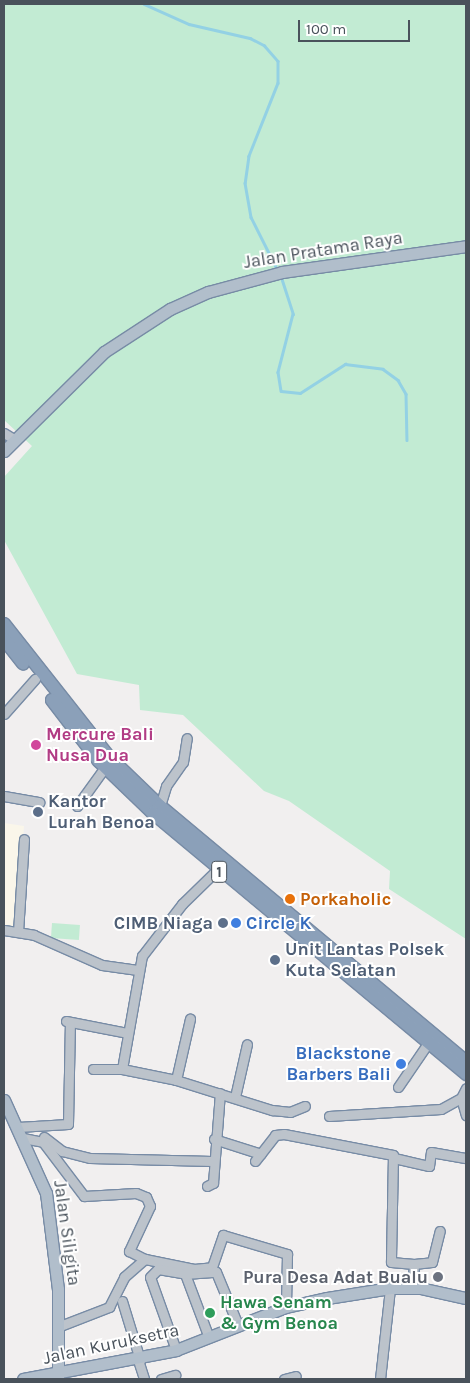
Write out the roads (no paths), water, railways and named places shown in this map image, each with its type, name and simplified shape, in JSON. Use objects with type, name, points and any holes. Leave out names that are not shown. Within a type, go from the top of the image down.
[{"type":"highway","name":"1","points":[[4,624],[109,757],[160,806],[466,1062]]},
{"type":"highway","name":"1","points":[[4,639],[105,767],[217,870],[466,1074]]},
{"type":"main road","name":"Jalan Pratama Raya","points":[[4,451],[104,352],[138,328],[208,292],[271,274],[466,246]]},
{"type":"main road","name":"Jalan Siligita","points":[[4,1100],[21,1133],[46,1193],[60,1326],[59,1377]]},
{"type":"main road","name":"Jalan Kuruksetra","points":[[23,1379],[59,1377],[176,1350],[286,1307],[390,1288],[412,1288],[466,1298]]},
{"type":"street","points":[[4,433],[15,440]]},
{"type":"street","points":[[4,714],[35,679]]},
{"type":"street","points":[[160,806],[166,786],[183,762],[187,738]]},
{"type":"street","points":[[77,806],[105,767]]},
{"type":"street","points":[[4,796],[39,802]]},
{"type":"street","points":[[18,932],[24,840]]},
{"type":"street","points":[[122,1069],[138,970],[148,946],[217,870]]},
{"type":"street","points":[[4,930],[18,932],[102,965],[138,970]]},
{"type":"street","points":[[176,1080],[190,1019]]},
{"type":"street","points":[[21,1133],[68,1124],[68,1022],[127,1033]]},
{"type":"street","points":[[398,1087],[428,1043]]},
{"type":"street","points":[[235,1097],[247,1044]]},
{"type":"street","points":[[93,1068],[122,1069],[176,1080],[272,1110],[290,1112],[305,1106]]},
{"type":"street","points":[[329,1116],[436,1109],[461,1098],[466,1088]]},
{"type":"street","points":[[207,1186],[213,1183],[212,1162],[220,1093]]},
{"type":"street","points":[[461,1098],[466,1115]]},
{"type":"street","points":[[21,1133],[39,1136],[62,1151],[90,1158],[212,1162]]},
{"type":"street","points":[[21,1133],[42,1142],[84,1196],[136,1193],[146,1197],[150,1206],[129,1251],[145,1259],[187,1268],[212,1266],[225,1235],[287,1254],[286,1307]]},
{"type":"street","points":[[214,1140],[258,1158],[275,1135],[297,1135],[429,1166],[431,1152],[466,1158]]},
{"type":"street","points":[[394,1158],[389,1192],[391,1262],[414,1264],[432,1262],[440,1231]]},
{"type":"street","points":[[60,1326],[109,1307],[124,1277],[145,1259]]},
{"type":"street","points":[[412,1288],[414,1264]]},
{"type":"street","points":[[176,1350],[150,1277],[158,1269],[185,1274],[216,1272],[238,1325]]},
{"type":"street","points":[[185,1274],[209,1338]]},
{"type":"street","points":[[380,1379],[390,1288]]},
{"type":"street","points":[[122,1301],[144,1379]]},
{"type":"street","points":[[160,1379],[176,1375]]},
{"type":"street","points":[[284,1379],[296,1376]]},
{"type":"waterway","points":[[144,4],[189,24],[250,38],[264,45],[278,61],[278,83],[249,156],[245,183],[251,217],[277,269]]},
{"type":"waterway","points":[[281,276],[293,314],[278,372],[281,391],[300,393],[345,364],[383,369],[398,380],[406,394],[407,440]]},
{"type":"place","name":"Mercure Bali Nusa Dua","points":[[36,745]]},
{"type":"place","name":"Kantor Lurah Benoa","points":[[38,812]]},
{"type":"place","name":"Porkaholic","points":[[290,899]]},
{"type":"place","name":"CIMB Niaga","points":[[223,923]]},
{"type":"place","name":"Circle K","points":[[236,923]]},
{"type":"place","name":"Unit Lantas Polsek Kuta Selatan","points":[[275,960]]},
{"type":"place","name":"Blackstone Barbers Bali","points":[[401,1064]]},
{"type":"place","name":"Pura Desa Adat Bualu","points":[[438,1277]]},
{"type":"place","name":"Hawa Senam & Gym Benoa","points":[[210,1313]]}]
